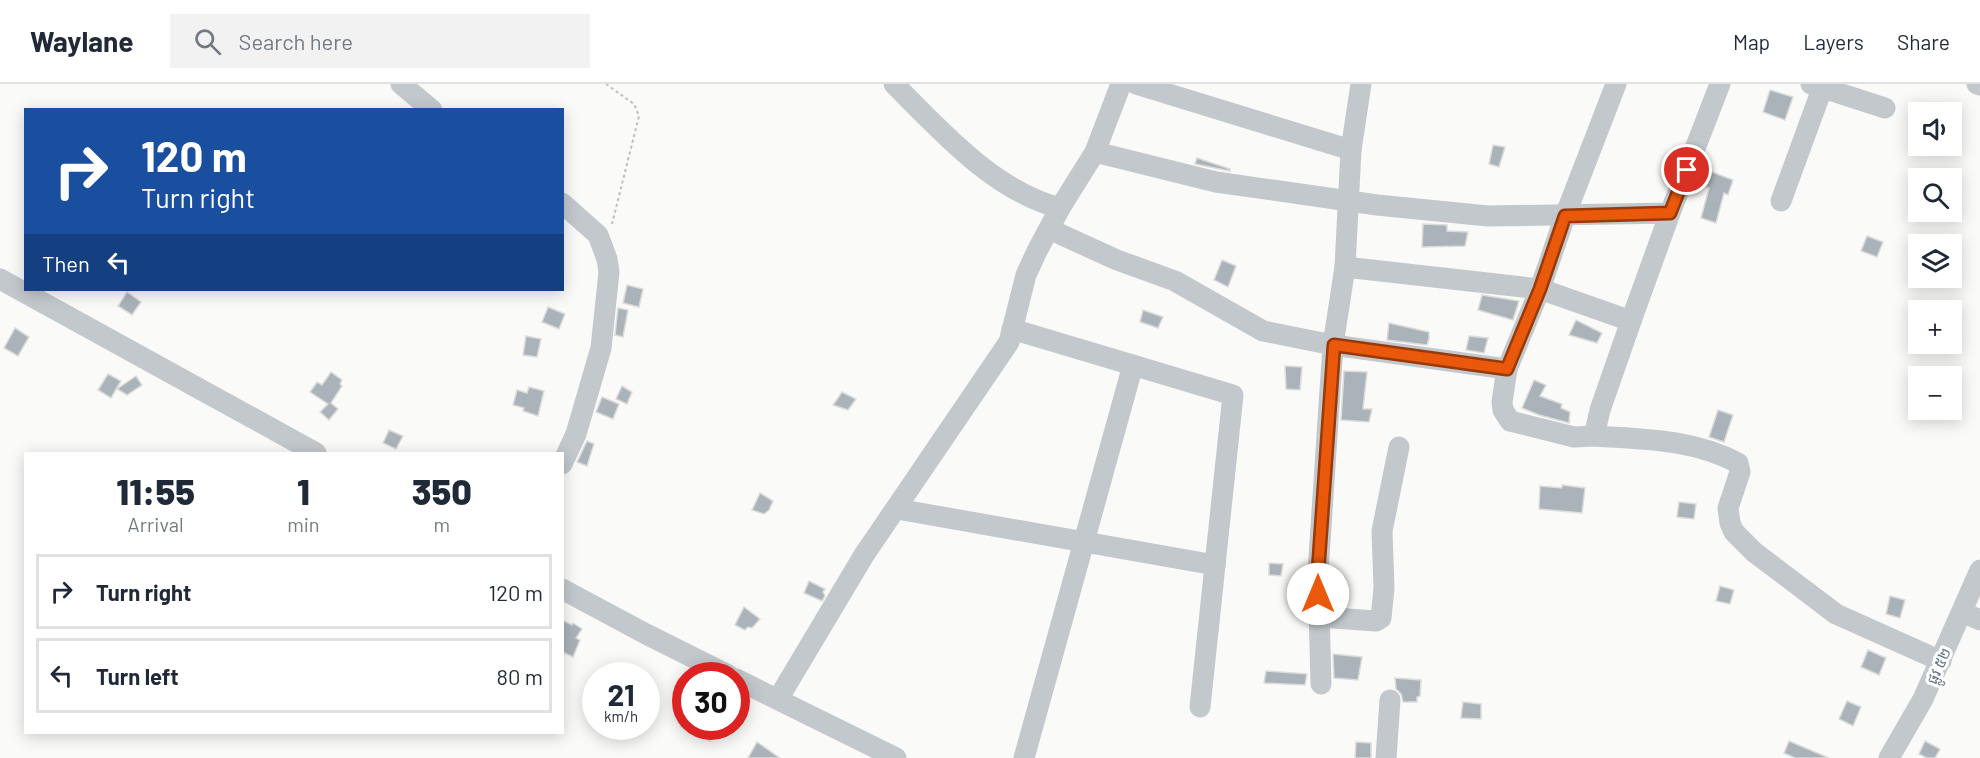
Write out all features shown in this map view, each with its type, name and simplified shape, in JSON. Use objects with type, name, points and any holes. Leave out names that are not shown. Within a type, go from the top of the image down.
[{"type":"street","points":[[401,84],[430,108]]},
{"type":"street","points":[[894,84],[936,126],[989,172],[1011,188],[1044,204],[1060,208]]},
{"type":"street","points":[[778,699],[864,555],[1009,342],[1026,275],[1060,208],[1095,152],[1120,84]]},
{"type":"street","points":[[1136,84],[1351,150]]},
{"type":"street","points":[[1321,684],[1318,572],[1334,345],[1345,267],[1351,150],[1361,84]]},
{"type":"street","points":[[1616,84],[1565,216],[1540,289],[1507,369],[1503,410],[1510,421],[1574,437],[1594,436],[1670,441],[1699,447],[1738,464],[1740,472],[1728,508],[1730,523],[1734,532],[1754,552],[1836,614],[1941,662]]},
{"type":"street","points":[[1594,436],[1600,410],[1631,321],[1720,84]]},
{"type":"street","points":[[1781,201],[1817,86],[1886,108]]},
{"type":"street","points":[[1095,152],[1216,182],[1377,205],[1488,216],[1670,213]]},
{"type":"street","points":[[564,205],[598,235],[609,272],[601,348],[576,434],[564,460]]},
{"type":"street","points":[[1049,229],[1117,260],[1175,281],[1263,331],[1334,345],[1507,369]]},
{"type":"street","points":[[1345,267],[1540,289],[1631,321]]},
{"type":"street","points":[[0,279],[314,452]]},
{"type":"street","points":[[1012,329],[1233,394],[1200,707]]},
{"type":"street","points":[[1024,758],[1133,365]]},
{"type":"street","points":[[1319,617],[1376,621],[1381,618],[1384,578],[1382,531],[1399,447]]},
{"type":"street","points":[[897,509],[1215,566]]},
{"type":"street","name":"ផ្លូវ ៥២","points":[[1889,758],[1941,662],[1971,616],[1980,570]]},
{"type":"street","points":[[564,590],[703,662]]},
{"type":"street","points":[[750,686],[896,758]]},
{"type":"street","points":[[1386,758],[1390,700]]},
{"type":"path","points":[[605,254],[639,116],[634,104],[606,84]]},
{"type":"building","points":[[1770,90],[1793,97],[1785,120],[1763,112]]},
{"type":"building","points":[[1493,145],[1505,147],[1499,167],[1489,164]]},
{"type":"building","points":[[1197,158],[1230,169],[1230,171],[1195,164]]},
{"type":"building","points":[[1712,172],[1733,180],[1728,195],[1724,193],[1716,223],[1701,218],[1709,188],[1706,187]]},
{"type":"building","points":[[1423,224],[1447,225],[1447,231],[1468,232],[1465,246],[1422,247]]},
{"type":"building","points":[[1867,236],[1883,242],[1877,257],[1861,251]]},
{"type":"building","points":[[1222,260],[1236,266],[1228,287],[1214,280]]},
{"type":"building","points":[[627,285],[643,289],[639,307],[623,303]]},
{"type":"building","points":[[127,292],[141,302],[132,315],[118,306]]},
{"type":"building","points":[[1482,295],[1519,301],[1513,320],[1478,310]]},
{"type":"building","points":[[548,307],[565,314],[559,329],[542,322]]},
{"type":"building","points":[[618,308],[628,310],[623,337],[615,335]]},
{"type":"building","points":[[1143,310],[1163,317],[1158,328],[1140,322]]},
{"type":"building","points":[[1576,320],[1602,333],[1597,343],[1569,335]]},
{"type":"building","points":[[1389,323],[1429,332],[1427,345],[1387,340]]},
{"type":"building","points":[[15,328],[29,337],[18,356],[4,348]]},
{"type":"building","points":[[526,336],[541,339],[537,357],[523,355]]},
{"type":"building","points":[[1469,336],[1488,338],[1484,353],[1466,350]]},
{"type":"building","points":[[1285,366],[1302,367],[1300,390],[1286,389]]},
{"type":"building","points":[[1344,371],[1367,372],[1363,409],[1372,409],[1369,422],[1341,420]]},
{"type":"building","points":[[331,372],[342,380],[340,384],[342,386],[331,403],[338,409],[329,420],[320,412],[328,404],[310,392],[317,382],[322,385]]},
{"type":"building","points":[[108,374],[121,381],[111,398],[98,390]]},
{"type":"building","points":[[136,376],[142,385],[127,395],[117,389]]},
{"type":"building","points":[[1534,380],[1546,385],[1540,396],[1562,404],[1561,408],[1570,412],[1569,423],[1522,408]]},
{"type":"building","points":[[622,386],[632,392],[627,404],[616,399]]},
{"type":"building","points":[[529,387],[544,391],[538,416],[513,405],[517,390],[527,393]]},
{"type":"building","points":[[842,392],[856,399],[848,410],[833,405]]},
{"type":"building","points":[[602,397],[619,404],[613,419],[596,412]]},
{"type":"building","points":[[1718,410],[1733,415],[1724,442],[1709,437]]},
{"type":"building","points":[[389,430],[403,436],[396,449],[383,443]]},
{"type":"building","points":[[587,441],[594,444],[587,466],[577,462]]},
{"type":"building","points":[[1562,485],[1585,488],[1582,513],[1539,509],[1540,486],[1562,488]]},
{"type":"building","points":[[760,493],[773,501],[769,510],[764,514],[752,510]]},
{"type":"building","points":[[1679,502],[1696,504],[1694,519],[1677,517]]},
{"type":"building","points":[[1269,563],[1283,564],[1281,576],[1269,575]]},
{"type":"building","points":[[809,581],[825,589],[822,601],[804,593]]},
{"type":"building","points":[[1720,586],[1734,590],[1730,604],[1716,601]]},
{"type":"building","points":[[1890,596],[1905,600],[1900,618],[1886,614]]},
{"type":"building","points":[[744,607],[760,619],[752,628],[748,627],[745,630],[735,625]]},
{"type":"building","points":[[564,621],[572,625],[573,623],[582,629],[576,638],[580,640],[573,657],[565,653]]},
{"type":"building","points":[[1868,650],[1886,658],[1879,675],[1861,667]]},
{"type":"building","points":[[1333,654],[1362,657],[1358,680],[1334,678]]},
{"type":"building","points":[[1266,671],[1307,674],[1305,685],[1264,683]]},
{"type":"building","points":[[1395,678],[1421,680],[1420,696],[1417,697],[1417,702],[1403,702],[1401,694],[1396,689]]},
{"type":"building","points":[[1847,701],[1861,707],[1853,726],[1839,719]]},
{"type":"building","points":[[1463,702],[1481,704],[1481,719],[1461,718]]},
{"type":"building","points":[[1789,741],[1829,758],[1795,758],[1784,753]]},
{"type":"building","points":[[1925,741],[1940,749],[1935,758],[1927,758],[1919,754]]},
{"type":"building","points":[[757,742],[780,758],[748,758]]},
{"type":"building","points":[[1356,742],[1371,743],[1371,758],[1355,758]]},
{"type":"route","points":[[1318,594],[1334,345],[1507,369],[1540,289],[1565,216],[1670,213],[1687,170]]}]
